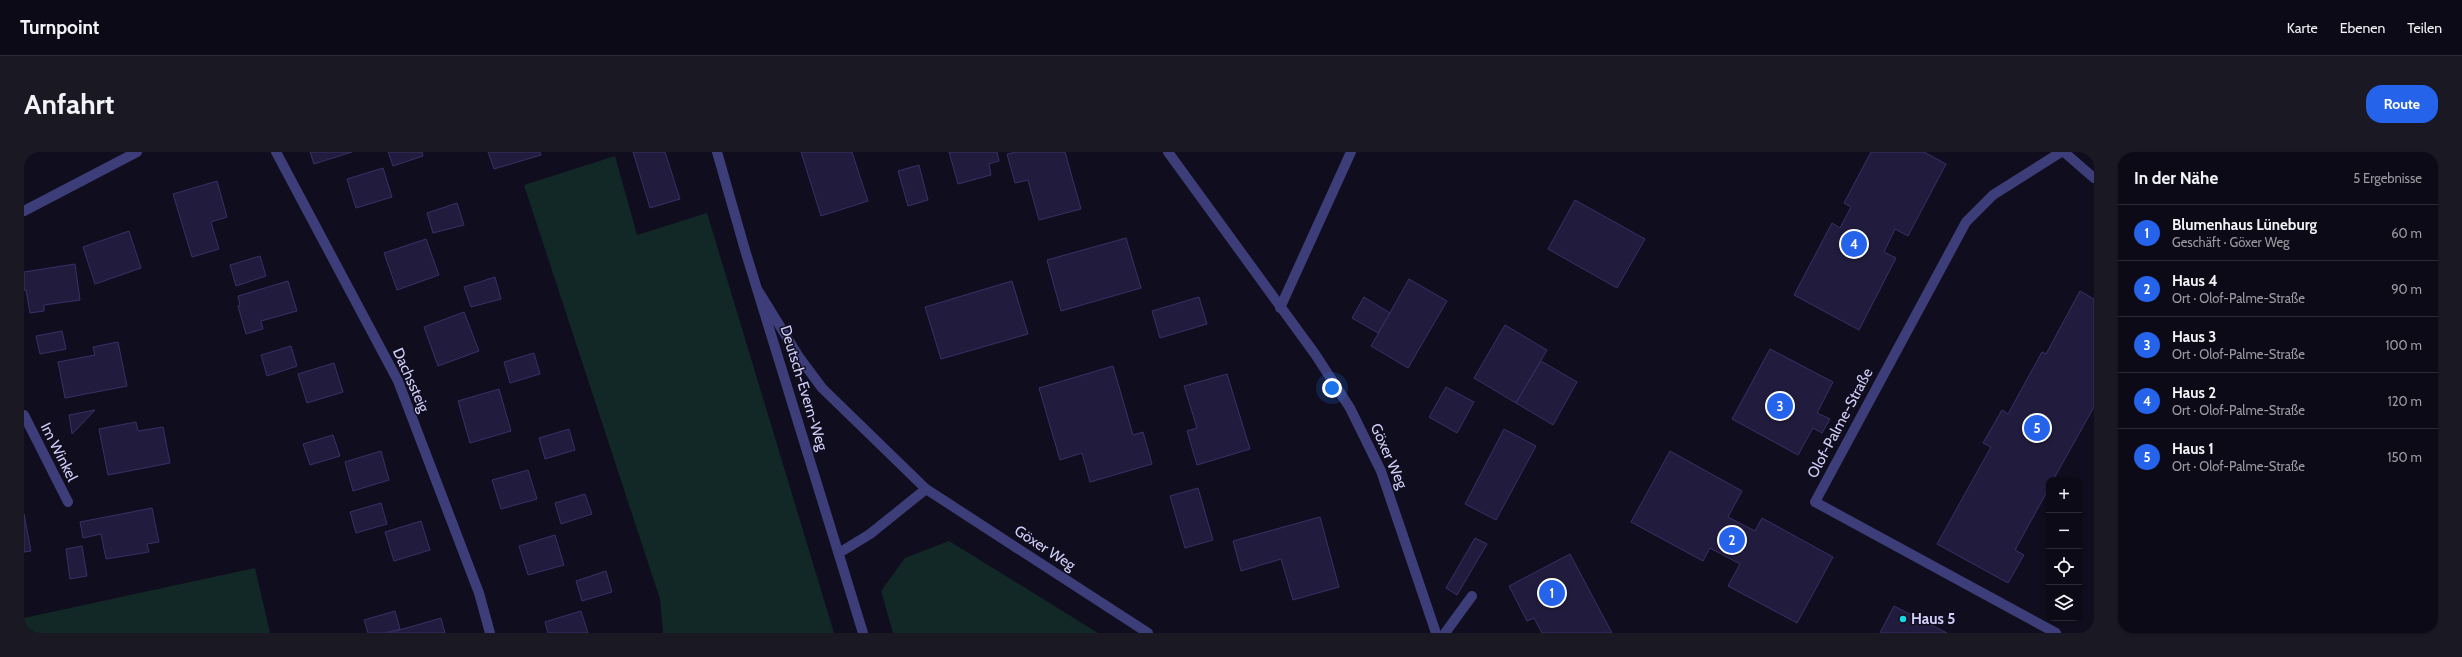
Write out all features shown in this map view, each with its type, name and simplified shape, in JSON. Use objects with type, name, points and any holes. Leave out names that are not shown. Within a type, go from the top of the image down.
[{"type":"street","points":[[24,211],[137,152]]},
{"type":"street","name":"Dachssteig","points":[[276,152],[398,381],[479,593],[490,633]]},
{"type":"street","name":"Deutsch-Evern-Weg","points":[[718,152],[863,633]]},
{"type":"street","name":"Göxer Weg","points":[[1168,152],[1333,379],[1350,408],[1381,471],[1436,633]]},
{"type":"street","points":[[1280,308],[1351,152]]},
{"type":"street","name":"Olof-Palme-Straße","points":[[2056,633],[1814,502],[1966,222],[1993,195],[2061,152]]},
{"type":"street","points":[[2064,152],[2094,178]]},
{"type":"street","name":"Göxer Weg","points":[[759,292],[800,357],[822,388],[851,418],[926,489],[1148,633]]},
{"type":"street","name":"Im Winkel","points":[[24,415],[68,502]]},
{"type":"street","points":[[839,553],[870,534],[926,489]]},
{"type":"street","points":[[1445,633],[1472,596]]},
{"type":"green space","points":[[615,156],[637,235],[707,213],[834,633],[663,633],[660,599],[524,185]]},
{"type":"green space","points":[[949,541],[1098,633],[893,633],[881,591],[905,558]]},
{"type":"green space","points":[[255,568],[270,633],[24,633],[24,618]]},
{"type":"building","points":[[310,152],[352,152],[314,164]]},
{"type":"building","points":[[388,152],[422,152],[423,156],[393,166]]},
{"type":"building","points":[[488,152],[540,152],[541,155],[494,169]]},
{"type":"building","points":[[633,152],[665,152],[680,199],[650,208]]},
{"type":"building","points":[[801,152],[852,152],[868,201],[821,216]]},
{"type":"building","points":[[949,152],[997,152],[999,161],[989,164],[991,175],[958,184]]},
{"type":"building","points":[[1016,152],[1065,152],[1081,209],[1039,220],[1028,180],[1015,183],[1007,154]]},
{"type":"building","points":[[1871,152],[1924,152],[1946,164],[1908,236],[1895,229],[1884,252],[1896,258],[1859,330],[1794,295],[1832,223],[1840,228],[1851,207],[1844,203]]},
{"type":"building","points":[[919,165],[928,200],[908,206],[898,171]]},
{"type":"building","points":[[383,168],[392,197],[356,208],[347,179]]},
{"type":"building","points":[[217,181],[227,217],[211,222],[219,249],[192,257],[173,194]]},
{"type":"building","points":[[1575,200],[1645,239],[1617,288],[1548,249]]},
{"type":"building","points":[[457,203],[464,225],[433,233],[427,213]]},
{"type":"building","points":[[129,231],[141,268],[95,284],[83,247]]},
{"type":"building","points":[[1126,238],[1141,288],[1061,311],[1047,260]]},
{"type":"building","points":[[426,239],[439,275],[397,290],[384,253]]},
{"type":"building","points":[[260,256],[266,276],[236,286],[230,265]]},
{"type":"building","points":[[75,264],[80,300],[44,305],[44,311],[30,313],[26,290],[24,290],[24,272]]},
{"type":"building","points":[[495,277],[501,299],[471,307],[464,287]]},
{"type":"building","points":[[1409,279],[1447,301],[1408,368],[1371,346]]},
{"type":"building","points":[[288,281],[297,311],[261,321],[263,329],[246,334],[238,306],[240,305],[238,296]]},
{"type":"building","points":[[1012,281],[1028,334],[941,359],[925,307]]},
{"type":"building","points":[[2080,291],[2094,299],[2094,407],[2055,477],[2046,477],[2046,493],[2015,550],[2024,555],[2008,583],[1937,544],[1991,447],[1983,443],[2002,410],[2008,414],[2042,352],[2046,354]]},
{"type":"building","points":[[1199,297],[1207,324],[1160,338],[1152,311]]},
{"type":"building","points":[[1364,297],[1390,313],[1378,333],[1352,318]]},
{"type":"building","points":[[464,312],[479,351],[438,366],[424,327]]},
{"type":"building","points":[[1505,325],[1547,350],[1516,403],[1474,378]]},
{"type":"building","points":[[62,331],[66,349],[40,354],[36,336]]},
{"type":"building","points":[[118,342],[127,386],[65,398],[58,362],[95,355],[93,347]]},
{"type":"building","points":[[291,346],[297,366],[267,376],[261,355]]},
{"type":"building","points":[[1770,349],[1833,382],[1817,413],[1830,419],[1822,433],[1813,428],[1798,455],[1732,419]]},
{"type":"building","points":[[534,353],[540,374],[510,383],[504,362]]},
{"type":"building","points":[[1541,361],[1577,382],[1553,425],[1516,403]]},
{"type":"building","points":[[334,363],[343,392],[307,403],[298,374]]},
{"type":"building","points":[[1113,366],[1133,435],[1143,432],[1152,464],[1090,482],[1082,453],[1060,460],[1039,388]]},
{"type":"building","points":[[1227,374],[1250,449],[1197,465],[1187,431],[1197,428],[1184,386]]},
{"type":"building","points":[[1446,387],[1474,402],[1457,433],[1429,417]]},
{"type":"building","points":[[499,389],[511,431],[470,443],[458,401]]},
{"type":"building","points":[[95,410],[72,434],[69,415]]},
{"type":"building","points":[[136,422],[138,431],[163,427],[170,463],[108,475],[99,429]]},
{"type":"building","points":[[569,429],[575,450],[545,459],[539,438]]},
{"type":"building","points":[[1504,429],[1536,446],[1496,520],[1465,504]]},
{"type":"building","points":[[333,435],[340,456],[310,465],[303,444]]},
{"type":"building","points":[[381,451],[389,480],[353,491],[345,462]]},
{"type":"building","points":[[1670,451],[1742,491],[1728,517],[1755,531],[1762,518],[1833,557],[1797,623],[1728,586],[1740,564],[1710,548],[1703,561],[1631,522]]},
{"type":"building","points":[[528,470],[537,499],[501,509],[492,480]]},
{"type":"building","points":[[1198,488],[1213,540],[1185,548],[1170,496]]},
{"type":"building","points":[[585,494],[592,514],[561,524],[555,503]]},
{"type":"building","points":[[381,503],[387,524],[356,533],[350,512]]},
{"type":"building","points":[[152,508],[159,542],[147,544],[149,552],[106,559],[101,534],[83,538],[80,522]]},
{"type":"building","points":[[24,514],[31,551],[24,552]]},
{"type":"building","points":[[1320,517],[1339,587],[1293,600],[1281,559],[1241,571],[1233,541]]},
{"type":"building","points":[[421,521],[430,550],[394,561],[385,532]]},
{"type":"building","points":[[555,535],[564,565],[528,575],[519,546]]},
{"type":"building","points":[[1475,538],[1487,544],[1457,595],[1446,588]]},
{"type":"building","points":[[82,546],[87,576],[70,579],[66,549]]},
{"type":"building","points":[[1570,554],[1612,633],[1542,633],[1534,618],[1527,621],[1509,586]]},
{"type":"building","points":[[606,571],[612,592],[582,601],[576,581]]},
{"type":"building","name":"Haus 5","points":[[1894,606],[1947,633],[1880,633]]},
{"type":"building","points":[[395,611],[400,629],[385,633],[368,633],[364,620]]},
{"type":"building","points":[[581,611],[588,633],[548,633],[545,622]]},
{"type":"building","points":[[441,618],[445,633],[389,633],[431,621]]},
{"type":"place","name":"Haus 2","points":[[1854,244]]},
{"type":"place","name":"Haus 3","points":[[1780,406]]},
{"type":"place","name":"Haus 1","points":[[2037,428]]},
{"type":"place","name":"Haus 4","points":[[1732,540]]},
{"type":"place","name":"Blumenhaus Lüneburg","points":[[1552,593]]},
{"type":"place","name":"Haus 5","points":[[1903,619]]}]
